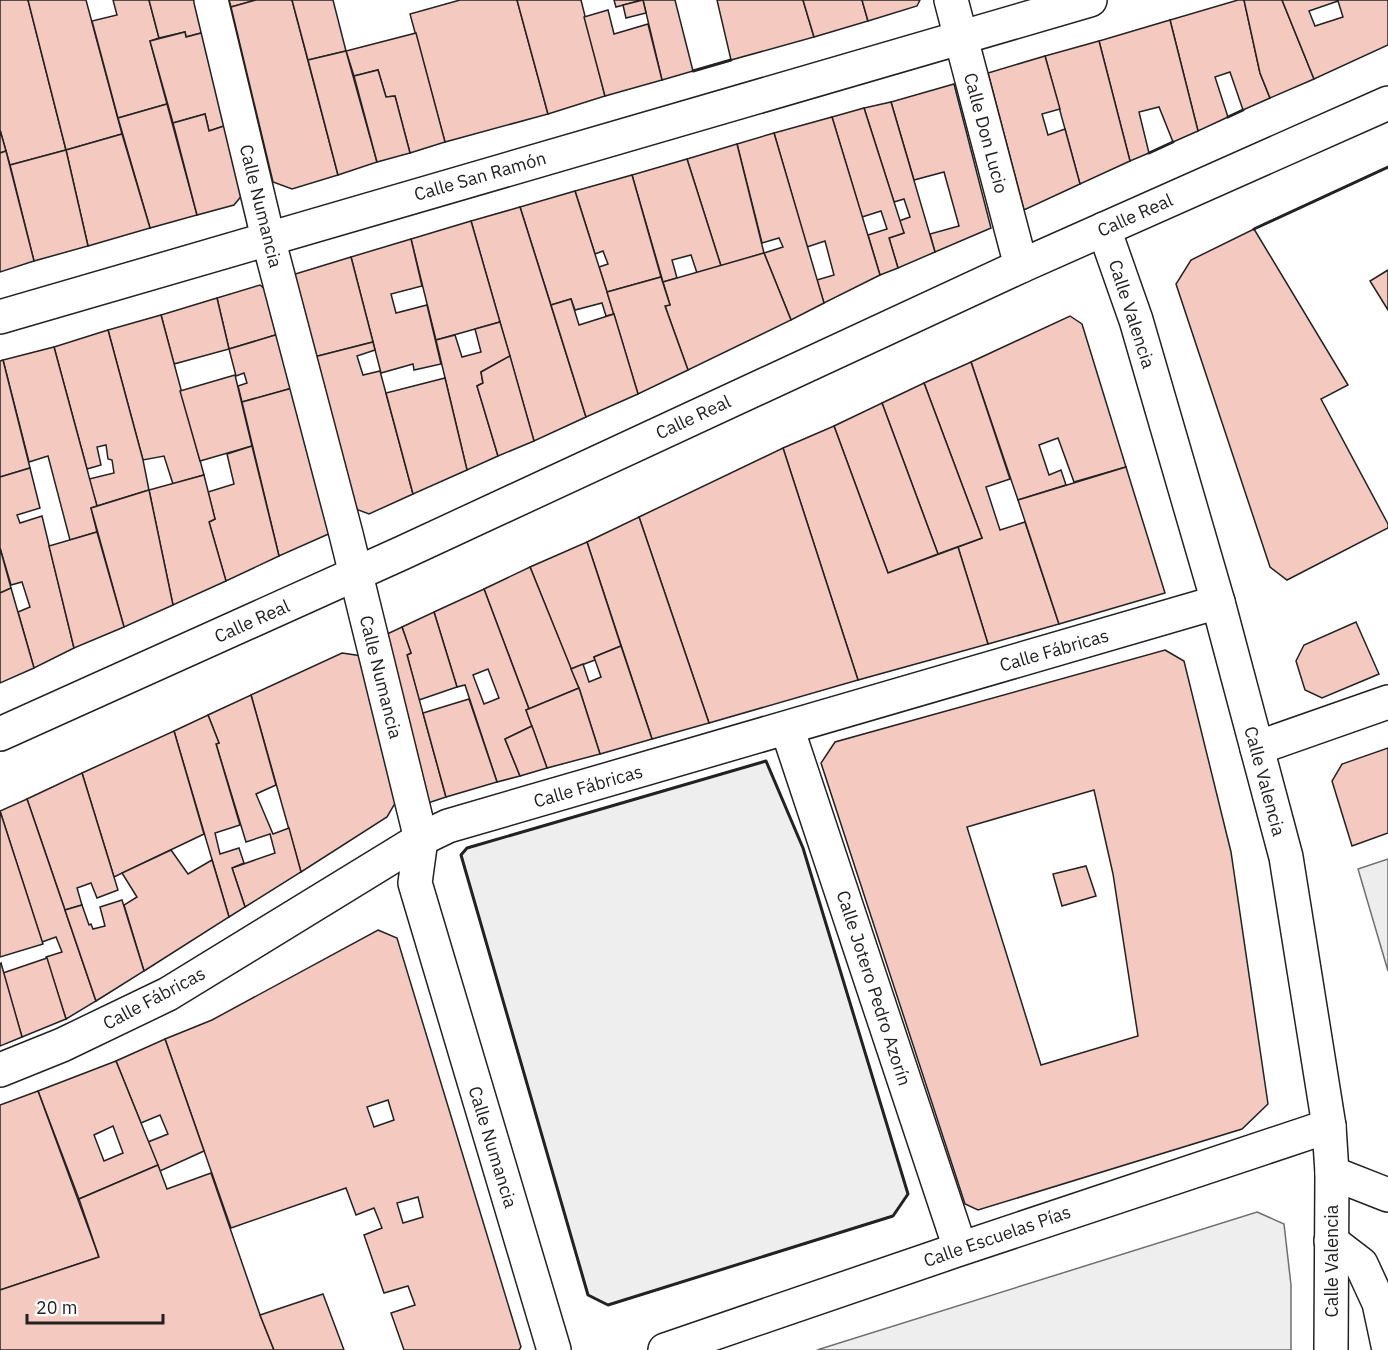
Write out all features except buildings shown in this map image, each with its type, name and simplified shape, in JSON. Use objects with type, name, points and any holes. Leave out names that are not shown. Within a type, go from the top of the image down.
[{"type":"street","name":"Calle Numancia","points":[[212,0],[268,238],[357,573],[421,839],[415,883],[554,1350]]},
{"type":"street","name":"Calle Don Lucio","points":[[951,0],[1021,266]]},
{"type":"street","name":"Calle San Ramón","points":[[0,317],[1090,0]]},
{"type":"street","name":"Calle Real","points":[[0,734],[357,573],[1021,266],[1388,103]]},
{"type":"street","name":"Calle Valencia","points":[[1104,229],[1136,320],[1218,602],[1286,857],[1329,1126],[1332,1173],[1331,1350]]},
{"type":"street","name":"Calle Fábricas","points":[[0,1070],[62,1046],[168,994],[421,839],[448,826],[1218,602]]},
{"type":"street","points":[[1257,748],[1388,702]]},
{"type":"street","name":"Calle Jotero Pedro Azorín","points":[[787,728],[960,1248]]},
{"type":"street","name":"Calle Escuelas Pías","points":[[665,1350],[960,1248],[1329,1126]]},
{"type":"street","points":[[1332,1173],[1388,1195]]},
{"type":"street","points":[[1331,1241],[1361,1264],[1379,1303],[1388,1345]]},
{"type":"shaded area","points":[[766,761],[803,848],[908,1194],[893,1216],[608,1305],[588,1295],[461,855],[467,848]]},
{"type":"shaded area","points":[[1388,859],[1388,971],[1358,869]]},
{"type":"shaded area","points":[[1257,1212],[1284,1224],[1291,1285],[1291,1350],[817,1350]]},
{"type":"wall","points":[[693,71],[731,60]]},
{"type":"wall","points":[[1228,117],[1243,110]]},
{"type":"wall","points":[[1149,153],[1173,142]]},
{"type":"wall","points":[[1254,229],[1388,167]]},
{"type":"wall","points":[[766,761],[803,848],[908,1194],[893,1216],[608,1305],[588,1295],[461,855],[467,848],[766,761]]}]
